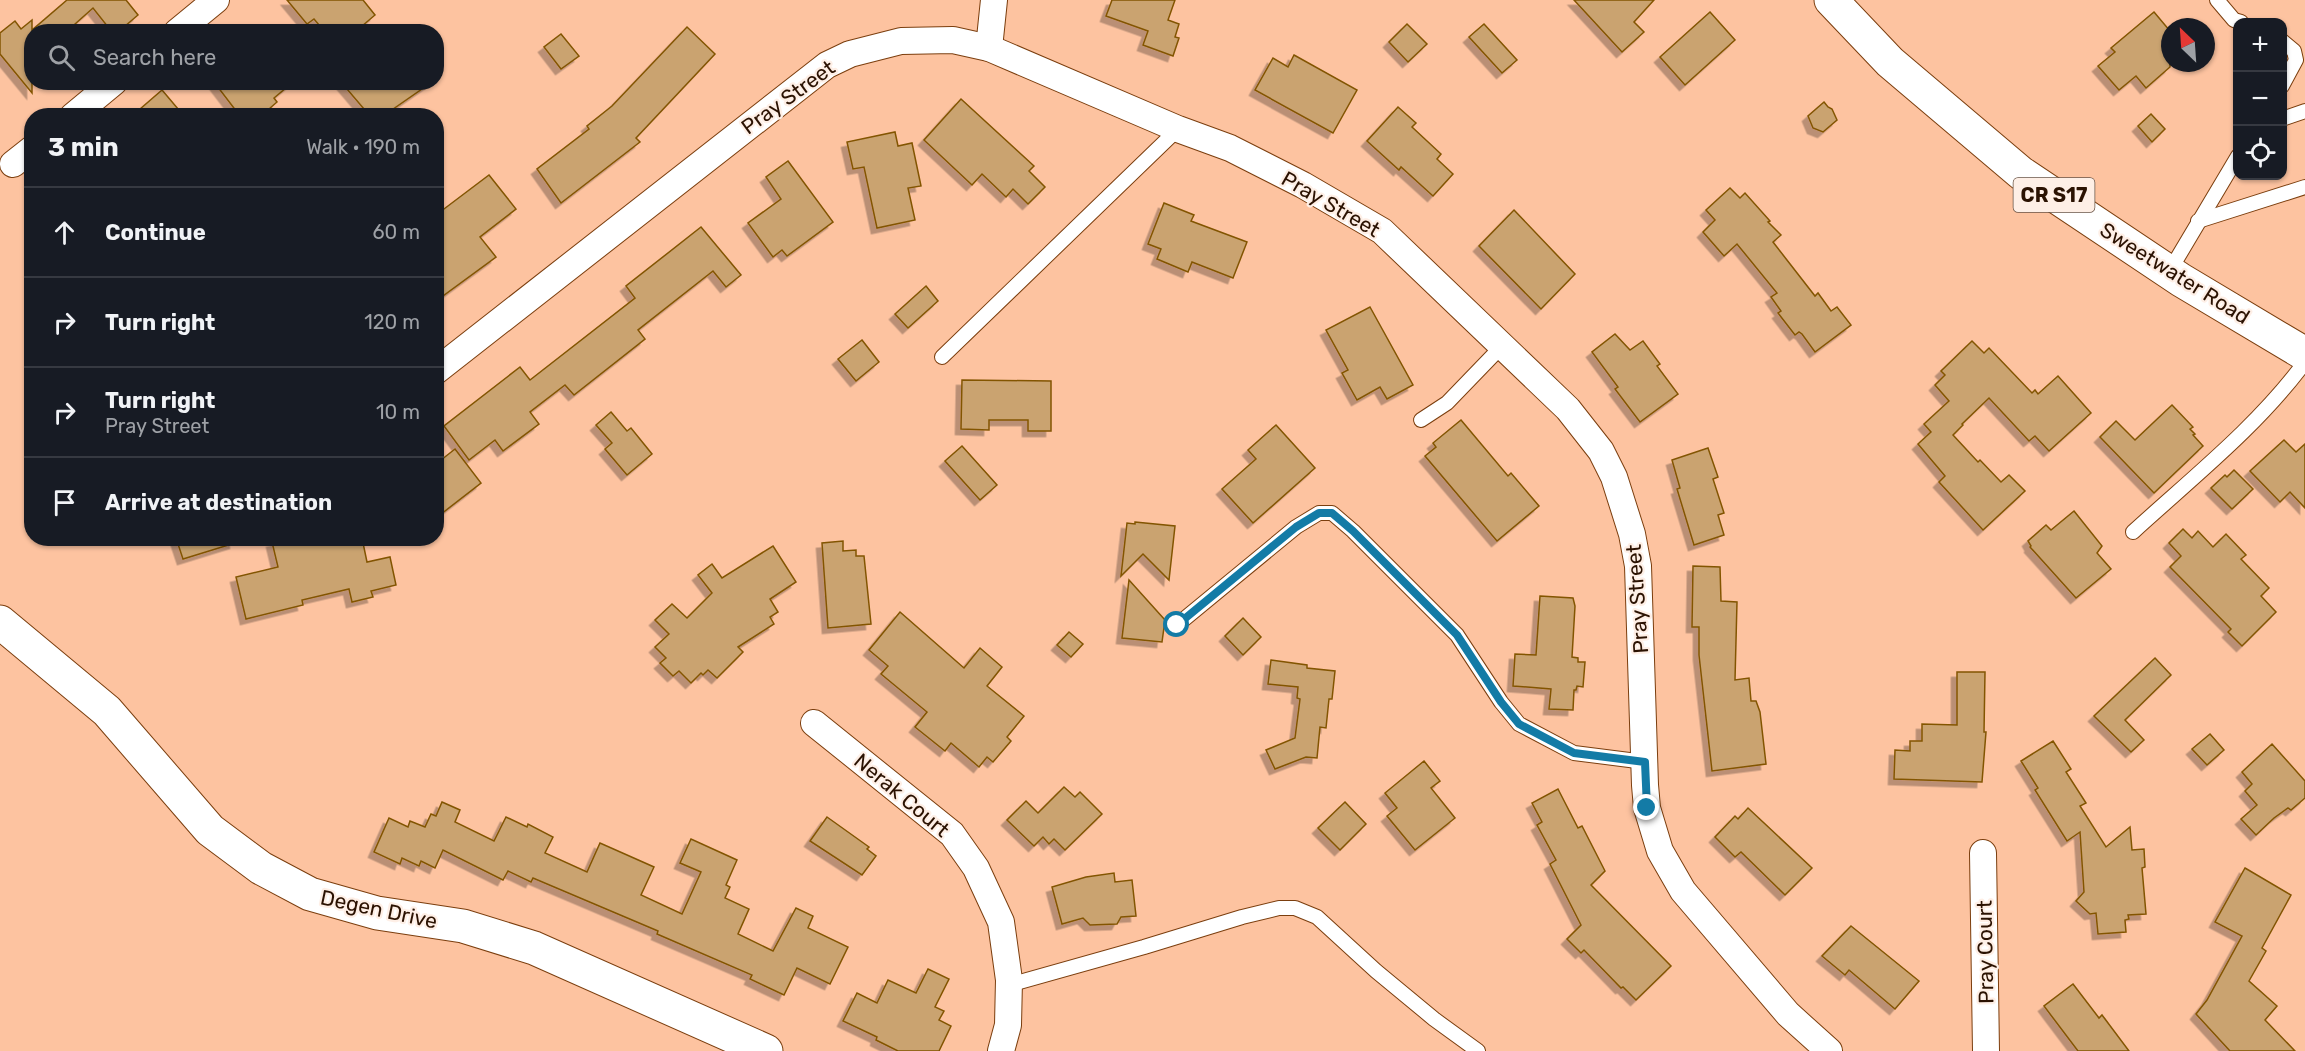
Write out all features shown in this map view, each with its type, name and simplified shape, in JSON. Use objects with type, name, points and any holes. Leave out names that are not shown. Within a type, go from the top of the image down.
[{"type":"street","points":[[187,24],[216,0]]},
{"type":"street","points":[[989,48],[994,0]]},
{"type":"street","name":"Sweetwater Road","points":[[1831,0],[1890,62],[2021,173],[2169,272],[2305,354]]},
{"type":"street","name":"Pray Street","points":[[444,365],[827,65],[850,54],[901,41],[953,40],[989,48],[1178,129],[1230,148],[1303,185],[1382,231],[1568,409],[1601,451],[1624,505],[1638,566],[1645,785],[1650,819],[1660,851],[1683,891],[1788,1014],[1829,1051]]},
{"type":"street","points":[[83,108],[104,90]]},
{"type":"street","name":"Degen Drive","points":[[0,622],[107,711],[210,830],[261,868],[310,894],[377,913],[463,926],[534,948],[766,1051]]},
{"type":"street","name":"Nerak Court","points":[[814,723],[952,834],[976,868],[1001,922],[1009,985],[1008,1025],[1001,1051]]},
{"type":"street","name":"Pray Court","points":[[1983,853],[1986,1051]]},
{"type":"lane","points":[[2217,0],[2233,19]]},
{"type":"lane","points":[[2287,45],[2294,51],[2296,60],[2287,78]]},
{"type":"lane","points":[[2287,118],[2305,111]]},
{"type":"lane","points":[[942,357],[1178,129]]},
{"type":"lane","points":[[2169,272],[2233,164]]},
{"type":"lane","points":[[2198,221],[2305,187]]},
{"type":"lane","points":[[1421,420],[1448,403],[1503,345]]},
{"type":"lane","points":[[2133,532],[2224,449],[2289,384],[2305,362]]},
{"type":"lane","points":[[1177,625],[1296,527],[1319,513],[1332,513],[1457,635],[1495,694],[1519,724],[1574,753],[1645,762]]},
{"type":"lane","points":[[1009,985],[1144,947],[1242,916],[1279,908],[1295,908],[1317,917],[1434,1019],[1478,1051]]},
{"type":"building","points":[[67,0],[126,0],[138,15],[127,24],[106,24],[93,8],[75,24],[39,24]]},
{"type":"building","points":[[287,0],[363,0],[375,15],[364,24],[318,24],[314,19],[307,24]]},
{"type":"building","points":[[1112,0],[1175,0],[1168,20],[1179,24],[1175,37],[1179,38],[1173,56],[1143,45],[1148,31],[1106,16]]},
{"type":"building","points":[[1574,0],[1654,0],[1634,22],[1644,32],[1622,52]]},
{"type":"building","points":[[1710,12],[1735,40],[1685,85],[1660,57]]},
{"type":"building","points":[[2154,12],[2161,20],[2161,72],[2164,72],[2146,88],[2136,76],[2119,90],[2098,66],[2115,52],[2111,48]]},
{"type":"building","points":[[15,21],[21,29],[24,27],[24,83],[0,54],[0,33]]},
{"type":"building","points":[[1407,24],[1427,44],[1408,62],[1389,42]]},
{"type":"building","points":[[1484,24],[1517,60],[1502,73],[1469,37]]},
{"type":"building","points":[[687,27],[715,54],[636,138],[640,142],[561,203],[537,169],[589,129],[587,126],[612,106]]},
{"type":"building","points":[[561,34],[579,56],[561,69],[544,47]]},
{"type":"building","points":[[1294,55],[1357,90],[1333,133],[1255,90],[1273,58],[1288,67]]},
{"type":"building","points":[[162,90],[177,108],[141,108]]},
{"type":"building","points":[[220,90],[284,90],[274,98],[277,102],[270,108],[234,108]]},
{"type":"building","points":[[348,90],[420,90],[395,108],[363,108]]},
{"type":"building","points":[[961,99],[1034,166],[1029,171],[1045,187],[1028,204],[1013,189],[1006,197],[982,174],[972,185],[924,140]]},
{"type":"building","points":[[1824,102],[1832,109],[1837,120],[1823,132],[1813,128],[1808,116]]},
{"type":"building","points":[[1398,107],[1416,123],[1412,127],[1441,154],[1437,159],[1453,174],[1433,196],[1367,141]]},
{"type":"building","points":[[2151,114],[2165,129],[2152,142],[2138,126]]},
{"type":"building","points":[[895,132],[898,146],[912,143],[921,186],[908,188],[915,220],[877,228],[864,167],[853,169],[847,142]]},
{"type":"building","points":[[788,161],[833,222],[787,256],[782,250],[773,257],[748,223],[781,199],[766,177]]},
{"type":"building","points":[[489,175],[516,209],[480,237],[496,257],[444,295],[444,209]]},
{"type":"building","points":[[1730,188],[1740,198],[1745,193],[1770,221],[1768,222],[1781,235],[1773,242],[1815,296],[1818,293],[1831,311],[1837,307],[1851,325],[1815,352],[1802,334],[1799,332],[1795,335],[1778,313],[1781,311],[1771,297],[1777,293],[1737,244],[1724,256],[1703,232],[1715,220],[1706,210]]},
{"type":"building","points":[[1164,203],[1194,215],[1191,221],[1247,242],[1233,278],[1192,262],[1188,272],[1157,259],[1161,249],[1148,244]]},
{"type":"building","points":[[1514,210],[1575,274],[1541,309],[1479,246]]},
{"type":"building","points":[[701,227],[741,275],[726,287],[713,271],[638,330],[645,339],[574,395],[565,385],[530,412],[539,424],[503,451],[495,440],[469,460],[444,426],[520,367],[530,380],[635,298],[626,286]]},
{"type":"building","points":[[926,286],[938,301],[908,328],[895,314]]},
{"type":"building","points":[[1370,307],[1413,385],[1387,399],[1380,387],[1357,400],[1342,373],[1348,370],[1326,330]]},
{"type":"building","points":[[1615,334],[1630,350],[1643,341],[1660,364],[1657,366],[1678,394],[1640,422],[1615,389],[1618,387],[1592,352]]},
{"type":"building","points":[[862,340],[879,362],[856,381],[838,359]]},
{"type":"building","points":[[1972,341],[1984,353],[1989,348],[2032,393],[2035,390],[2038,394],[2058,376],[2091,413],[2049,451],[2035,436],[2029,441],[1989,398],[1962,424],[1953,435],[1978,462],[1980,460],[2001,482],[2009,475],[2025,491],[1983,530],[1939,482],[1945,476],[1918,444],[1931,432],[1924,424],[1949,401],[1935,385],[1945,375],[1941,371]]},
{"type":"building","points":[[962,380],[1051,381],[1051,431],[1028,431],[1028,420],[989,420],[989,430],[961,429]]},
{"type":"building","points":[[2172,405],[2193,427],[2190,429],[2195,434],[2193,435],[2203,446],[2154,493],[2100,437],[2116,421],[2135,440]]},
{"type":"building","points":[[611,412],[627,431],[631,428],[652,454],[627,475],[605,449],[612,443],[596,425]]},
{"type":"building","points":[[1461,420],[1508,476],[1511,473],[1539,506],[1497,541],[1425,456],[1436,447],[1433,443]]},
{"type":"building","points":[[1276,425],[1315,468],[1253,523],[1222,489],[1256,459],[1248,450]]},
{"type":"building","points":[[2284,440],[2296,452],[2305,444],[2305,508],[2290,492],[2280,502],[2250,471]]},
{"type":"building","points":[[962,446],[997,485],[980,500],[945,461]]},
{"type":"building","points":[[1708,448],[1718,477],[1713,479],[1724,513],[1718,515],[1724,535],[1694,545],[1677,489],[1680,488],[1672,460]]},
{"type":"building","points":[[455,449],[481,483],[444,512],[444,458]]},
{"type":"building","points":[[2234,470],[2253,489],[2232,509],[2211,488]]},
{"type":"building","points":[[2074,511],[2102,546],[2097,553],[2111,569],[2076,598],[2030,547],[2028,541],[2046,525],[2051,530]]},
{"type":"building","points":[[1135,522],[1175,526],[1169,580],[1143,554],[1121,576],[1127,523],[1135,524]]},
{"type":"building","points":[[2183,529],[2192,538],[2198,531],[2213,547],[2226,534],[2246,555],[2241,559],[2269,588],[2261,596],[2276,612],[2242,646],[2228,632],[2231,629],[2170,567],[2181,556],[2169,543]]},
{"type":"building","points":[[843,541],[843,551],[856,550],[856,556],[864,556],[871,624],[828,628],[822,543]]},
{"type":"building","points":[[179,546],[225,546],[183,559]]},
{"type":"building","points":[[273,546],[364,546],[367,562],[390,557],[396,585],[371,591],[373,597],[352,602],[349,589],[302,600],[303,605],[246,619],[236,577],[278,567]]},
{"type":"building","points":[[773,546],[796,582],[770,599],[778,612],[770,617],[774,624],[738,647],[743,652],[717,678],[708,670],[703,675],[701,673],[691,683],[679,671],[673,676],[660,663],[666,658],[655,647],[669,634],[655,620],[672,604],[687,618],[712,593],[698,575],[712,564],[722,578]]},
{"type":"building","points":[[1693,566],[1720,567],[1721,601],[1737,602],[1735,680],[1749,678],[1751,701],[1756,701],[1760,712],[1766,764],[1712,771],[1699,655],[1699,627],[1692,627]]},
{"type":"building","points":[[1129,580],[1165,620],[1162,642],[1122,638]]},
{"type":"building","points":[[1540,596],[1573,598],[1575,606],[1572,657],[1578,658],[1578,662],[1585,662],[1583,687],[1577,686],[1574,690],[1573,710],[1549,709],[1551,689],[1513,686],[1515,654],[1536,655]]},
{"type":"building","points":[[900,612],[964,668],[980,648],[1002,667],[987,686],[1024,716],[1007,737],[1011,741],[993,762],[987,757],[979,767],[951,743],[945,751],[915,727],[927,712],[881,674],[888,666],[869,650]]},
{"type":"building","points":[[1243,618],[1261,637],[1243,655],[1225,636]]},
{"type":"building","points":[[1069,632],[1083,644],[1071,657],[1057,645]]},
{"type":"building","points":[[2155,658],[2171,675],[2125,720],[2144,740],[2131,752],[2094,716]]},
{"type":"building","points":[[1271,660],[1335,671],[1326,728],[1320,727],[1317,758],[1306,757],[1275,769],[1266,750],[1295,738],[1300,699],[1297,698],[1298,687],[1268,684]]},
{"type":"building","points":[[1957,672],[1985,672],[1984,732],[1986,732],[1982,782],[1894,779],[1895,750],[1910,751],[1910,741],[1922,741],[1922,724],[1957,725]]},
{"type":"building","points":[[2210,734],[2224,750],[2207,765],[2192,749]]},
{"type":"building","points":[[2053,741],[2071,769],[2066,772],[2086,803],[2080,806],[2106,847],[2130,827],[2132,850],[2144,849],[2145,867],[2142,868],[2146,914],[2128,915],[2129,919],[2125,920],[2126,932],[2098,934],[2096,913],[2090,914],[2076,901],[2084,892],[2080,832],[2067,841],[2035,790],[2038,788],[2021,761]]},
{"type":"building","points":[[2272,744],[2305,781],[2305,798],[2291,810],[2288,808],[2274,818],[2256,835],[2241,819],[2257,805],[2245,791],[2252,784],[2242,772]]},
{"type":"building","points":[[1424,761],[1440,781],[1431,788],[1455,818],[1415,850],[1387,816],[1397,808],[1385,793]]},
{"type":"building","points":[[1064,787],[1075,797],[1080,792],[1102,814],[1065,850],[1054,839],[1049,844],[1043,837],[1034,846],[1007,820],[1026,801],[1038,813]]},
{"type":"building","points":[[1558,789],[1578,828],[1582,826],[1605,871],[1591,885],[1671,966],[1636,1000],[1584,950],[1581,953],[1567,939],[1581,925],[1550,864],[1556,860],[1537,825],[1542,822],[1532,803]]},
{"type":"building","points":[[442,802],[460,810],[455,822],[494,841],[506,817],[527,827],[528,824],[553,837],[545,853],[587,872],[600,843],[654,867],[641,895],[682,914],[701,872],[680,863],[691,839],[737,860],[726,885],[730,887],[725,898],[749,909],[738,934],[773,951],[796,908],[813,916],[808,928],[848,947],[830,984],[797,968],[784,995],[750,979],[752,975],[657,934],[658,931],[533,878],[531,882],[508,871],[503,880],[443,850],[435,868],[421,861],[419,866],[402,858],[400,864],[374,852],[389,818],[408,827],[410,821],[425,827],[431,814],[436,816]]},
{"type":"building","points":[[1345,802],[1366,824],[1340,850],[1318,828]]},
{"type":"building","points":[[1748,808],[1812,868],[1785,895],[1741,852],[1735,857],[1715,837],[1735,816],[1738,819]]},
{"type":"building","points":[[827,817],[869,847],[867,849],[876,856],[862,875],[810,841]]},
{"type":"building","points":[[2245,868],[2291,895],[2262,948],[2266,951],[2249,981],[2277,1006],[2265,1020],[2295,1051],[2230,1051],[2196,1014],[2207,1000],[2242,936],[2215,922]]},
{"type":"building","points":[[1114,873],[1115,882],[1132,880],[1136,916],[1121,917],[1117,924],[1090,925],[1083,918],[1062,924],[1052,887],[1086,877]]},
{"type":"building","points":[[1851,926],[1919,981],[1895,1009],[1849,970],[1845,975],[1822,956]]},
{"type":"building","points":[[928,969],[949,979],[935,1007],[944,1011],[939,1020],[951,1026],[939,1051],[898,1051],[876,1040],[877,1037],[843,1021],[857,993],[877,1003],[888,980],[916,993]]},
{"type":"building","points":[[2073,984],[2099,1018],[2102,1015],[2129,1051],[2078,1051],[2044,1006]]},
{"type":"route","points":[[1177,625],[1296,527],[1319,513],[1332,513],[1442,618],[1457,635],[1501,702],[1519,724],[1574,753],[1645,762],[1647,808]]}]
